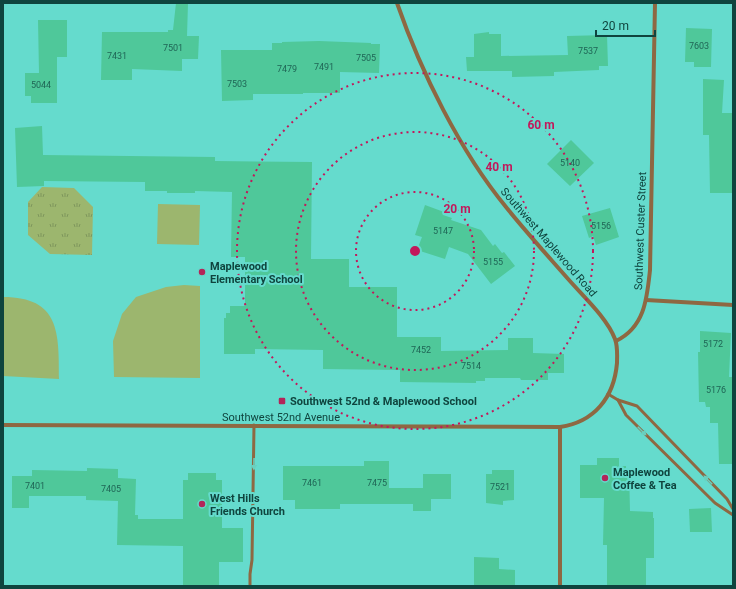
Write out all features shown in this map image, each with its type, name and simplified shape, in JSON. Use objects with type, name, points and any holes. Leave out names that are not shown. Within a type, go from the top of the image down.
[{"type":"street","name":"Southwest Maplewood Road","points":[[397,3],[435,93],[476,167],[507,208],[599,314],[616,340]]},
{"type":"street","name":"Southwest Custer Street","points":[[616,340],[629,333],[636,325],[646,300],[650,270],[655,3]]},
{"type":"street","points":[[646,300],[733,305]]},
{"type":"street","points":[[560,586],[560,427],[570,426],[584,420],[598,409],[608,394],[613,383],[616,368],[616,340]]},
{"type":"street","name":"Southwest 52nd Avenue","points":[[3,425],[560,427]]},
{"type":"lane","points":[[608,394],[618,400],[637,406],[727,499],[733,509]]},
{"type":"lane","points":[[618,400],[626,415],[715,503],[733,515]]},
{"type":"lane","points":[[250,586],[252,560],[254,425]]},
{"type":"green space","points":[[42,187],[74,188],[93,207],[92,255],[50,254],[28,235],[28,202]]},
{"type":"green space","points":[[158,204],[200,205],[199,245],[157,244]]},
{"type":"green space","points":[[184,285],[200,286],[200,378],[114,377],[113,341],[122,314],[136,297],[166,287]]},
{"type":"green space","points":[[3,297],[22,299],[36,303],[46,311],[52,321],[56,333],[59,379],[3,376]]},
{"type":"building","points":[[176,3],[188,3],[187,36],[199,36],[198,59],[182,59],[182,71],[132,69],[132,80],[101,80],[102,32],[168,32],[168,30],[173,30]]},
{"type":"building","points":[[38,20],[67,20],[67,57],[57,57],[57,103],[31,103],[31,96],[25,96],[25,73],[39,73]]},
{"type":"building","points":[[686,28],[712,29],[711,67],[694,67],[694,62],[685,62]]},
{"type":"building","points":[[489,32],[489,34],[501,34],[501,56],[568,55],[567,36],[607,35],[608,66],[599,66],[599,70],[554,72],[554,76],[512,77],[512,71],[467,71],[466,57],[474,57],[474,34]]},
{"type":"building","points":[[319,41],[380,44],[379,73],[340,72],[340,93],[253,94],[253,100],[222,101],[221,50],[272,50],[272,43]]},
{"type":"building","points":[[703,79],[724,80],[722,113],[733,113],[733,193],[710,193],[709,135],[703,135]]},
{"type":"building","points":[[42,126],[43,155],[215,157],[215,161],[312,162],[311,259],[349,259],[349,287],[397,287],[397,337],[441,337],[441,351],[508,350],[508,338],[533,338],[533,353],[564,354],[564,373],[548,373],[548,380],[485,378],[485,381],[476,381],[476,383],[400,382],[400,370],[323,369],[323,350],[255,349],[255,354],[224,354],[224,318],[226,318],[226,313],[230,313],[230,306],[245,306],[245,257],[231,257],[232,192],[195,191],[195,193],[167,193],[167,191],[145,191],[145,182],[44,181],[44,186],[17,187],[15,128]]},
{"type":"building","points":[[571,140],[594,163],[570,186],[547,164]]},
{"type":"building","points":[[425,205],[444,212],[443,215],[452,218],[451,220],[481,230],[493,246],[495,244],[502,253],[504,252],[515,266],[491,284],[468,254],[449,247],[445,259],[417,250],[422,237],[415,235]]},
{"type":"building","points":[[610,208],[619,237],[596,245],[593,236],[589,238],[582,216]]},
{"type":"building","points":[[700,331],[731,333],[729,377],[733,377],[733,464],[719,464],[718,423],[710,423],[710,407],[706,407],[705,402],[699,402],[698,352],[700,352]]},
{"type":"building","points":[[597,458],[619,458],[619,466],[626,466],[626,469],[629,469],[630,511],[653,512],[654,558],[646,558],[646,586],[607,586],[607,545],[603,545],[604,498],[580,498],[580,465],[597,465]]},
{"type":"building","points":[[364,461],[389,461],[389,488],[423,488],[423,474],[451,474],[451,499],[431,499],[431,511],[413,511],[413,504],[340,504],[340,509],[295,509],[295,500],[283,500],[283,466],[364,466]]},
{"type":"building","points":[[87,468],[118,469],[118,478],[136,479],[135,515],[138,515],[138,519],[183,519],[183,480],[188,480],[188,473],[216,473],[216,480],[222,480],[222,528],[243,528],[243,562],[219,562],[219,586],[183,586],[183,546],[117,545],[118,501],[86,500],[86,496],[29,496],[29,508],[12,508],[12,476],[32,476],[32,470],[87,471]]},
{"type":"building","points":[[492,470],[514,470],[514,500],[503,501],[503,505],[486,503],[486,474],[492,474]]},
{"type":"building","points":[[711,508],[712,532],[690,532],[689,509]]},
{"type":"building","points":[[474,557],[499,558],[499,569],[515,570],[515,586],[474,586]]},
{"type":"place","name":"Maplewood Elementary School","points":[[202,272]]},
{"type":"place","name":"Southwest 52nd & Maplewood School","points":[[282,401]]},
{"type":"place","name":"Maplewood Coffee & Tea","points":[[605,478]]},
{"type":"place","name":"West Hills Friends Church","points":[[202,504]]}]
